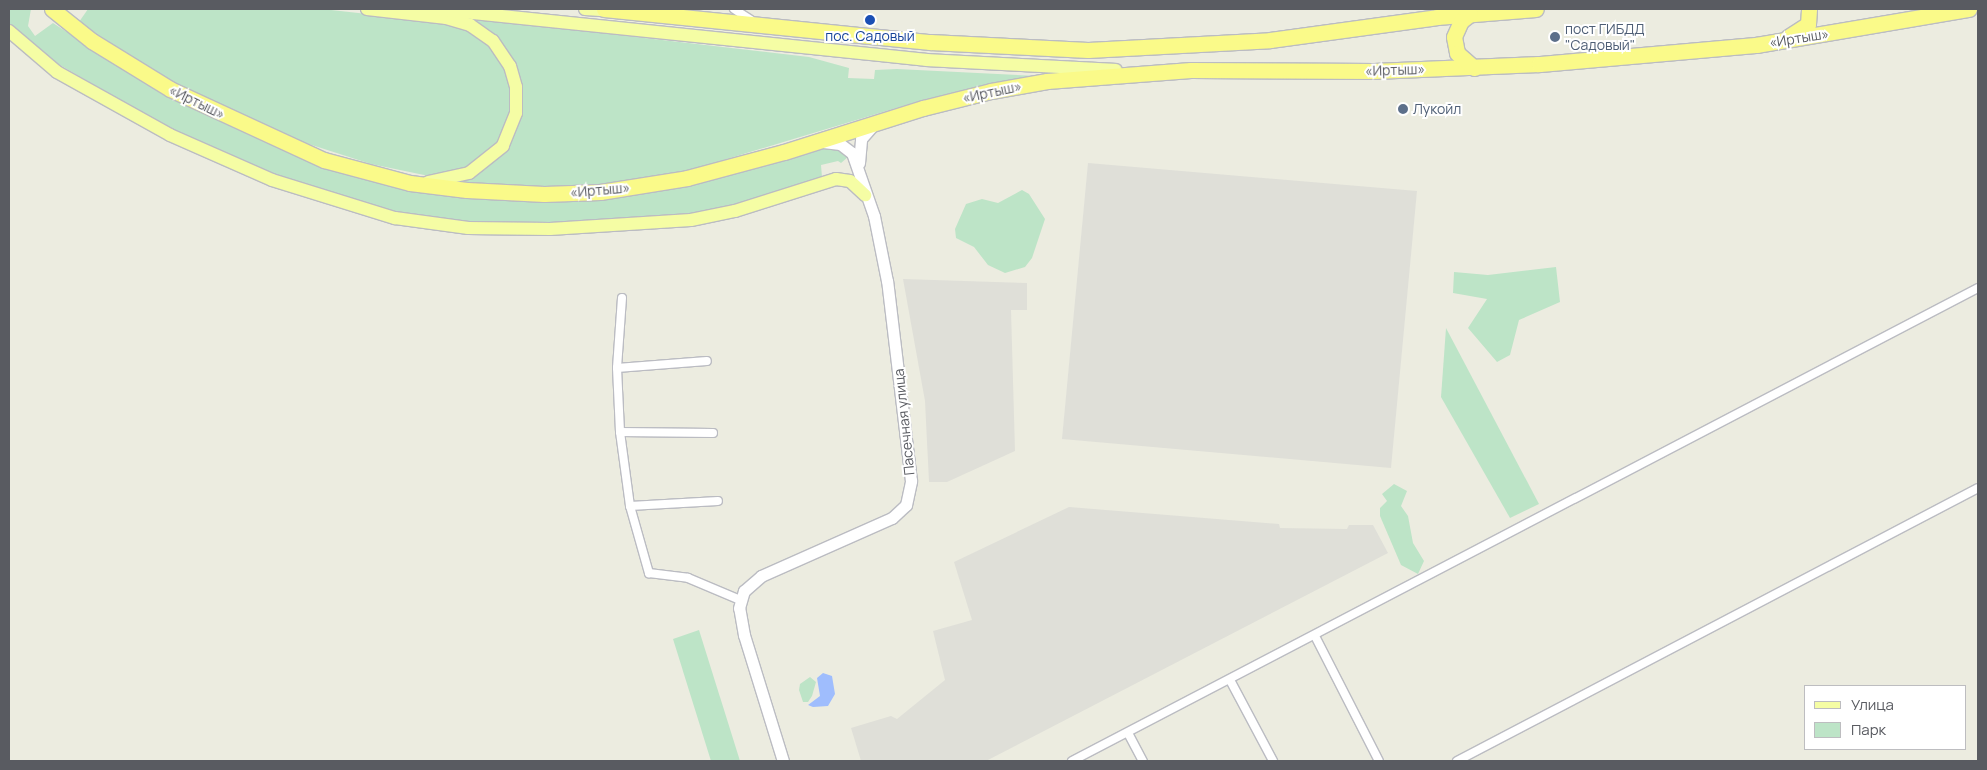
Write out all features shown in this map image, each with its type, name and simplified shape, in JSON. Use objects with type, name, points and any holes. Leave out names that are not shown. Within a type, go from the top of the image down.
[{"type":"highway","points":[[604,9],[637,14],[930,42],[1088,50],[1270,40],[1470,14],[1536,9]]},
{"type":"highway","points":[[1770,43],[1802,30],[1808,24],[1809,9]]},
{"type":"highway","name":"«Иртыш»","points":[[58,14],[139,72],[222,115],[324,160],[410,183],[496,193],[570,194],[648,185],[736,166],[881,120],[1013,86],[1191,70],[1353,71],[1474,68],[1770,43],[1969,9]]},
{"type":"highway","points":[[1470,14],[1456,29],[1455,45],[1462,60],[1474,68]]},
{"type":"main road","points":[[367,9],[446,18],[470,25],[492,41],[505,57],[514,77],[516,113],[509,136],[496,154],[479,168],[458,178],[410,183]]},
{"type":"main road","points":[[434,9],[927,60],[1087,69],[1191,70]]},
{"type":"main road","points":[[585,9],[637,14]]},
{"type":"main road","points":[[10,34],[57,72],[170,135],[272,180],[395,218],[468,228],[550,229],[691,220],[735,211],[836,179],[850,181],[866,194]]},
{"type":"main road","points":[[860,173],[860,139],[866,131],[881,120]]},
{"type":"main road","points":[[736,166],[830,141],[850,149],[860,173]]},
{"type":"main road","name":"Пасечная улица","points":[[740,600],[744,591],[761,576],[892,518],[906,505],[908,498],[909,456],[887,281],[874,216],[860,173]]},
{"type":"main road","points":[[740,600],[744,635],[783,761]]},
{"type":"street","points":[[670,17],[704,9]]},
{"type":"street","points":[[734,9],[762,25]]},
{"type":"street","points":[[1072,761],[1315,636],[1978,288]]},
{"type":"street","points":[[622,298],[617,368],[620,432],[630,506],[649,573],[688,578],[740,600]]},
{"type":"street","points":[[617,368],[707,361]]},
{"type":"street","points":[[620,432],[713,433]]},
{"type":"street","points":[[1457,761],[1978,488]]},
{"type":"street","points":[[630,506],[718,502]]},
{"type":"street","points":[[1315,636],[1380,761]]},
{"type":"street","points":[[1230,680],[1273,761]]},
{"type":"street","points":[[1128,733],[1143,761]]},
{"type":"shaded area","points":[[1088,163],[1417,191],[1391,468],[1062,439]]},
{"type":"shaded area","points":[[903,279],[1027,283],[1027,310],[1011,310],[1015,451],[947,482],[929,482],[925,401]]},
{"type":"shaded area","points":[[1069,507],[1279,524],[1280,528],[1347,529],[1349,525],[1373,525],[1388,553],[986,761],[861,761],[851,728],[891,716],[897,719],[945,680],[933,631],[972,620],[954,562]]},
{"type":"green space","points":[[9,9],[31,9],[28,26],[35,36],[53,23],[165,96],[288,153],[325,167],[470,197],[688,183],[723,176],[824,146],[838,148],[848,157],[841,163],[838,161],[821,165],[822,177],[712,212],[667,218],[518,224],[472,223],[395,212],[273,176],[174,131],[46,57],[9,23]]},
{"type":"green space","points":[[88,9],[322,9],[449,23],[467,28],[491,46],[508,75],[512,113],[497,147],[472,166],[429,176],[371,164],[293,139],[158,75],[79,22]]},
{"type":"green space","points":[[470,18],[809,57],[849,68],[848,78],[874,79],[875,70],[897,69],[1038,76],[926,99],[684,172],[632,182],[561,188],[456,183],[482,171],[502,154],[522,109],[522,93],[515,62],[491,31]]},
{"type":"green space","points":[[1022,190],[1029,194],[1045,219],[1032,258],[1025,267],[1005,273],[988,265],[974,247],[956,238],[955,229],[966,204],[982,199],[998,203]]},
{"type":"green space","points":[[1556,267],[1560,302],[1519,320],[1510,355],[1497,362],[1468,328],[1487,299],[1453,293],[1454,272],[1488,275]]},
{"type":"green space","points":[[1446,328],[1539,504],[1510,518],[1441,397]]},
{"type":"green space","points":[[1394,484],[1407,491],[1401,506],[1408,516],[1413,543],[1424,561],[1418,574],[1401,565],[1380,516],[1380,508],[1387,501],[1382,494]]},
{"type":"green space","points":[[699,630],[740,761],[711,761],[673,639]]},
{"type":"green space","points":[[810,677],[816,682],[812,696],[808,702],[803,702],[799,690],[800,684]]},
{"type":"water","points":[[823,673],[832,676],[835,694],[828,706],[813,707],[808,705],[820,696],[817,678]]},
{"type":"place","name":"пос. Садовый","points":[[870,20]]},
{"type":"place","name":"пост ГИБДД \"Садовый\"","points":[[1555,37]]},
{"type":"place","name":"Лукойл","points":[[1403,109]]}]
